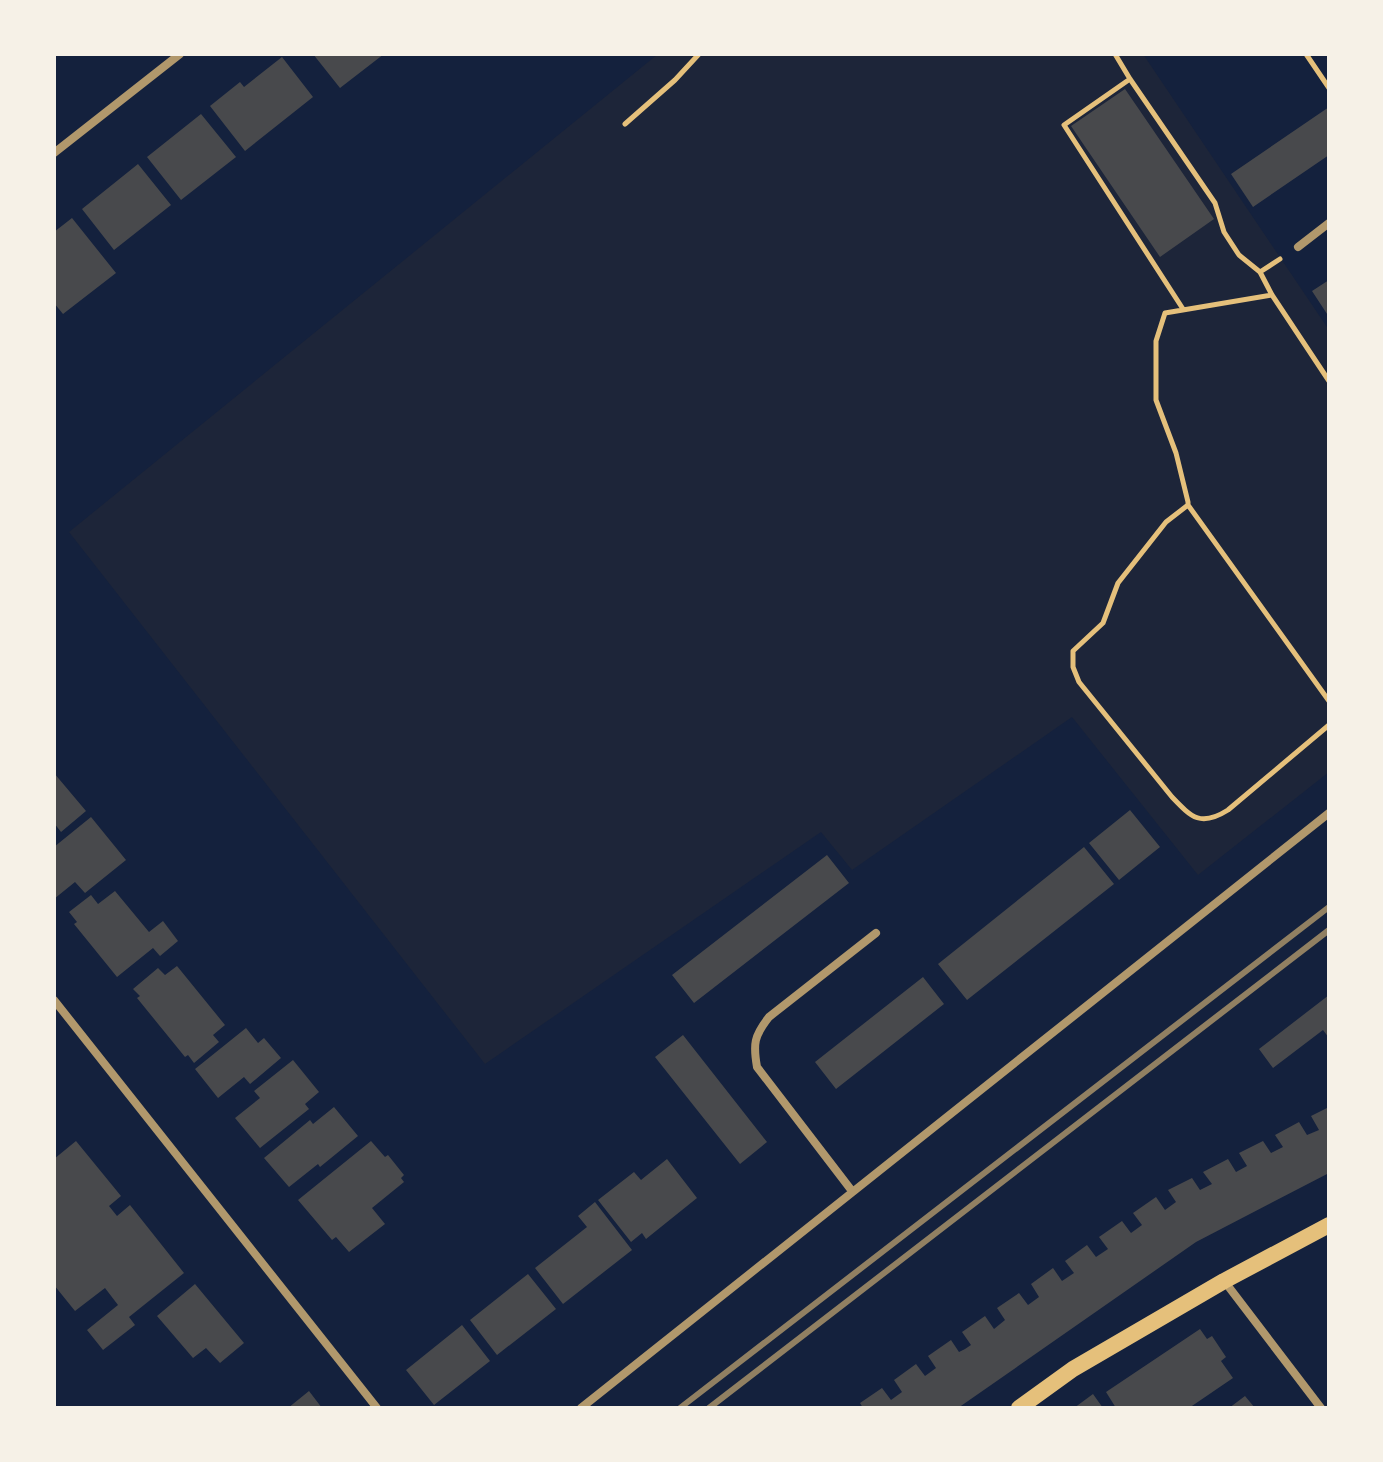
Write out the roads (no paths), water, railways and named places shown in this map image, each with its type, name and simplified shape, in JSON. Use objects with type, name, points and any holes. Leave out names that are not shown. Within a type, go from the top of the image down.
[{"type":"main road","points":[[1019,1408],[1073,1369],[1224,1281],[1329,1225]]},
{"type":"street","points":[[54,153],[180,54]]},
{"type":"street","points":[[1298,247],[1329,223]]},
{"type":"street","points":[[581,1408],[1329,813]]},
{"type":"street","points":[[852,1191],[757,1067],[754,1048],[758,1031],[769,1017],[876,933]]},
{"type":"street","points":[[54,1000],[377,1408]]},
{"type":"street","points":[[1224,1281],[1321,1408]]},
{"type":"railway","points":[[680,1408],[1329,907]]},
{"type":"railway","points":[[709,1408],[1329,930]]}]
